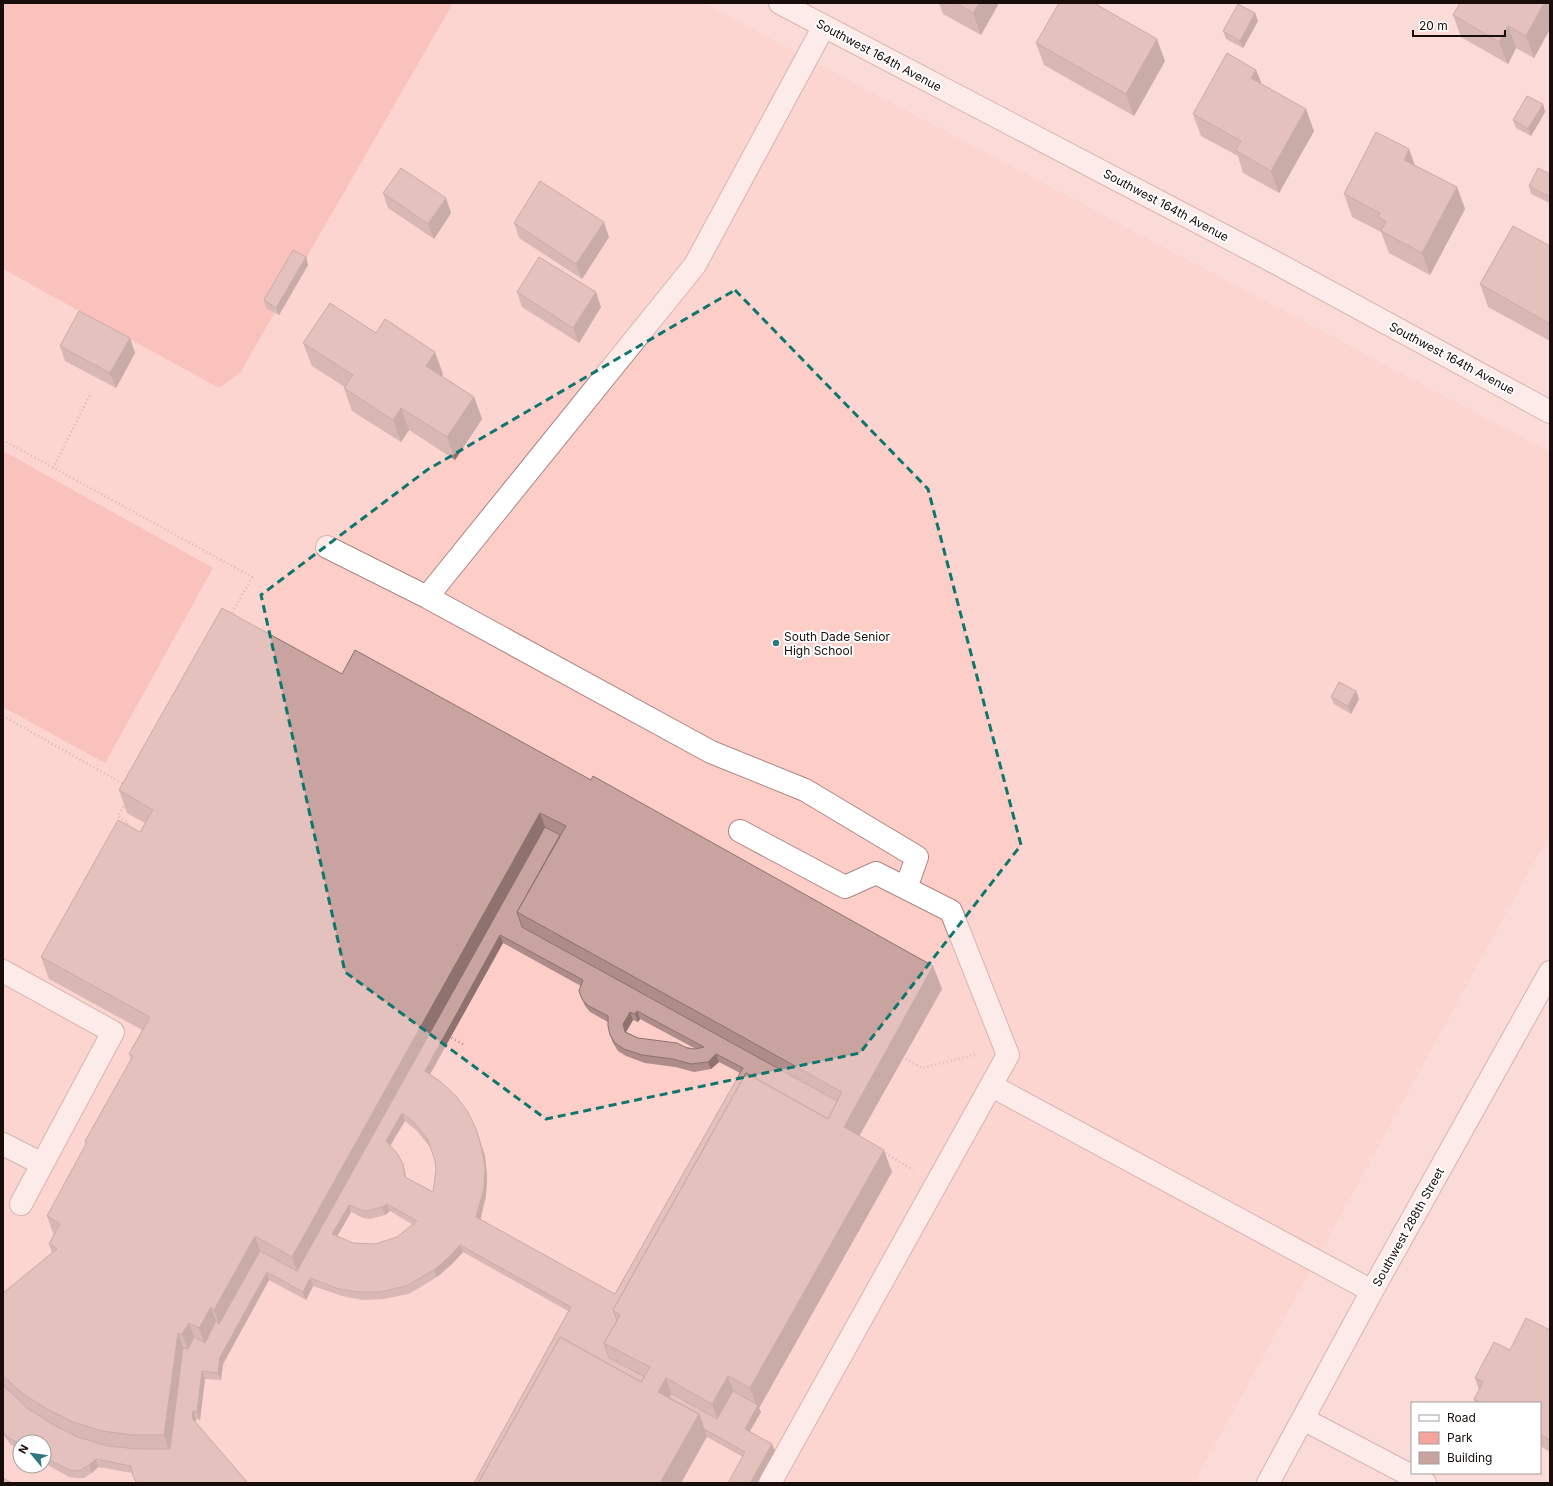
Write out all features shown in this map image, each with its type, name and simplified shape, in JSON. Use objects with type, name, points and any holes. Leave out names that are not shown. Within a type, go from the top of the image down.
[{"type":"street","name":"Southwest 164th Avenue","points":[[780,3],[1278,264],[1550,412]]},
{"type":"street","points":[[426,597],[695,265],[824,26]]},
{"type":"street","points":[[327,547],[426,597],[711,752],[805,790],[918,857],[906,888]]},
{"type":"street","points":[[740,831],[845,887],[876,873],[951,911],[1008,1056],[770,1483]]},
{"type":"street","points":[[3,971],[113,1032],[21,1204]]},
{"type":"street","name":"Southwest 288th Street","points":[[1268,1483],[1372,1291],[1550,972]]},
{"type":"street","points":[[992,1086],[1372,1291]]},
{"type":"street","points":[[3,1144],[42,1164]]},
{"type":"street","points":[[1303,1419],[1425,1483]]},
{"type":"path","points":[[53,468],[91,393]]},
{"type":"path","points":[[3,440],[252,577],[229,618]]},
{"type":"path","points":[[3,716],[125,785]]},
{"type":"path","points":[[124,829],[128,822],[118,817],[129,796]]},
{"type":"path","points":[[444,1034],[464,1045]]},
{"type":"path","points":[[906,1059],[922,1068],[978,1053]]},
{"type":"path","points":[[878,1148],[914,1171]]},
{"type":"highlighted area","points":[[735,290],[928,489],[1021,845],[860,1053],[546,1119],[345,972],[261,595],[427,470]]},
{"type":"shaded area","name":"South Dade Senior High School","points":[[3,3],[704,3],[1550,452],[1550,833],[1194,1483],[3,1483]]},
{"type":"green space","points":[[3,3],[453,3],[240,373],[219,388],[3,269]]},
{"type":"green space","points":[[3,451],[213,568],[105,763],[3,707]]},
{"type":"building","points":[[956,3],[979,3],[973,13]]},
{"type":"building","points":[[1059,3],[1094,3],[1157,39],[1126,94],[1036,43]]},
{"type":"building","points":[[1460,3],[1544,3],[1526,36],[1508,26],[1499,42],[1453,15]]},
{"type":"building","points":[[1238,4],[1255,13],[1240,41],[1223,31]]},
{"type":"building","points":[[1227,53],[1256,70],[1251,78],[1306,109],[1271,171],[1235,150],[1241,141],[1193,114]]},
{"type":"building","points":[[1527,96],[1543,104],[1528,129],[1513,120]]},
{"type":"building","points":[[1376,132],[1409,149],[1404,160],[1457,187],[1422,253],[1381,231],[1386,221],[1378,217],[1380,213],[1344,194]]},
{"type":"building","points":[[401,168],[446,198],[428,224],[383,193]]},
{"type":"building","points":[[1538,168],[1550,174],[1550,197],[1529,186]]},
{"type":"building","points":[[540,181],[604,222],[576,264],[514,223]]},
{"type":"building","points":[[1513,226],[1550,246],[1550,324],[1480,284]]},
{"type":"building","points":[[293,250],[306,257],[276,308],[264,300]]},
{"type":"building","points":[[539,257],[596,292],[573,328],[517,292]]},
{"type":"building","points":[[330,303],[376,333],[385,319],[435,352],[426,366],[474,397],[447,437],[401,408],[393,420],[344,388],[353,375],[303,343]]},
{"type":"building","points":[[79,311],[130,338],[110,373],[60,346]]},
{"type":"building","points":[[222,608],[342,674],[355,650],[591,780],[593,776],[933,966],[844,1127],[884,1150],[750,1388],[728,1376],[712,1404],[666,1378],[658,1392],[699,1414],[660,1483],[478,1483],[560,1337],[641,1382],[650,1367],[604,1343],[620,1315],[613,1310],[746,1073],[828,1119],[842,1092],[517,912],[566,826],[540,813],[292,1257],[255,1236],[214,1310],[211,1307],[199,1328],[189,1323],[182,1334],[178,1333],[164,1435],[133,1435],[102,1431],[73,1422],[47,1409],[22,1393],[3,1376],[3,1293],[57,1249],[49,1244],[60,1224],[47,1216],[87,1142],[85,1141],[133,1056],[129,1054],[150,1017],[41,957],[118,820],[140,832],[153,810],[119,790]]},
{"type":"building","points":[[1339,682],[1356,691],[1348,706],[1331,697]]},
{"type":"building","points":[[545,827],[560,835],[517,912],[522,927],[837,1101],[828,1119],[746,1073],[613,1310],[617,1321],[604,1343],[609,1358],[645,1377],[641,1382],[560,1337],[478,1483],[474,1483],[571,1307],[460,1245],[434,1270],[406,1286],[380,1292],[359,1292],[339,1289],[310,1278],[303,1292],[267,1272],[220,1357],[218,1373],[202,1371],[197,1412],[193,1411],[192,1418],[248,1483],[137,1483],[133,1476],[131,1466],[96,1459],[81,1470],[74,1471],[52,1461],[52,1434],[12,1434],[12,1440],[7,1437],[3,1431],[3,1384],[27,1408],[52,1424],[78,1437],[107,1446],[138,1449],[170,1449],[183,1348],[188,1349],[194,1337],[205,1343],[216,1321],[219,1324],[260,1251],[297,1271]],"holes":[[[500,935],[583,980],[579,991],[582,999],[587,1005],[608,1016],[610,1035],[615,1043],[624,1049],[642,1055],[673,1059],[691,1064],[708,1062],[716,1054],[743,1068],[615,1294],[476,1217],[484,1188],[485,1168],[482,1149],[476,1129],[468,1112],[456,1096],[441,1082],[425,1071]],[[637,1011],[704,1047],[695,1049],[687,1048],[677,1043],[638,1038],[625,1032],[623,1024],[630,1012],[635,1014]],[[402,1113],[414,1122],[428,1140],[436,1169],[433,1192],[405,1177],[403,1164],[397,1153],[386,1141]],[[387,1204],[417,1221],[397,1237],[375,1244],[353,1243],[332,1234],[349,1205],[367,1211]]]},
{"type":"building","points":[[1526,1318],[1550,1330],[1550,1440],[1541,1435],[1541,1402],[1479,1402],[1474,1399],[1483,1382],[1475,1378],[1494,1342],[1510,1350]]},
{"type":"building","points":[[733,1391],[758,1405],[745,1429],[772,1444],[750,1483],[728,1483],[745,1452],[704,1429],[699,1414],[669,1398],[671,1393],[717,1419]]},
{"type":"building","points":[[3,1478],[12,1483],[3,1483]]},
{"type":"place","name":"South Dade Senior High School","points":[[776,643]]}]
